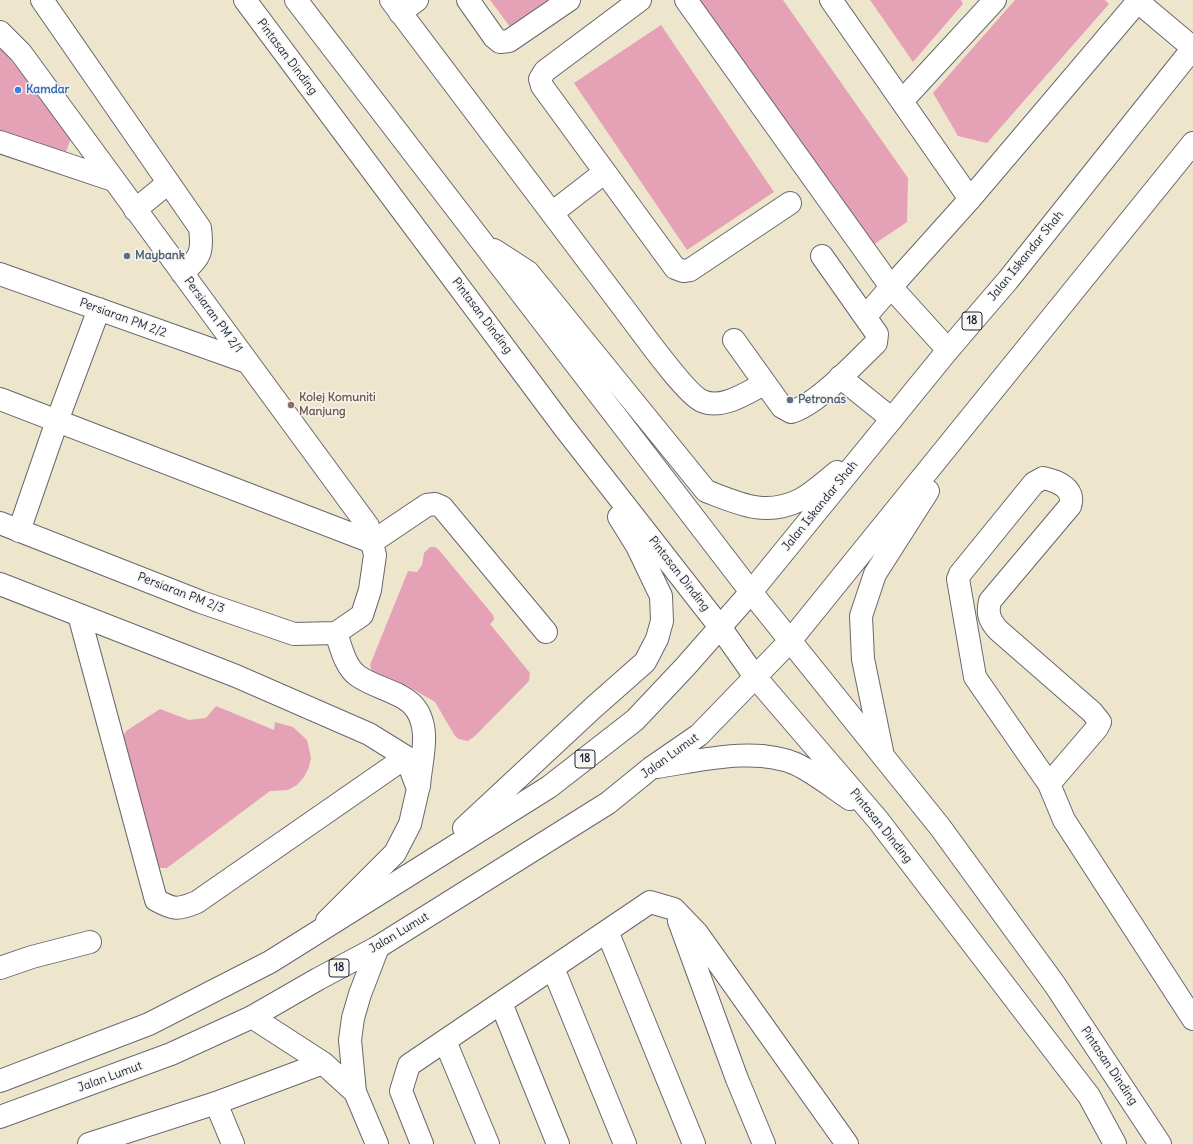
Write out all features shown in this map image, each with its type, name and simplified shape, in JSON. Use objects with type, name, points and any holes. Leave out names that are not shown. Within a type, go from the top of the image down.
[{"type":"main road","points":[[42,0],[200,228],[202,245],[197,261],[182,273]]},
{"type":"main road","name":"Pintasan Dinding","points":[[245,0],[563,426],[720,627],[756,678],[878,820],[1089,1096],[1115,1144]]},
{"type":"main road","name":"Pintasan Dinding","points":[[296,0],[750,592],[940,827],[1055,985],[1160,1144]]},
{"type":"main road","points":[[468,0],[494,37],[500,42],[509,41],[569,0]]},
{"type":"main road","points":[[640,0],[546,72],[540,79],[542,86],[675,268],[683,272],[690,270],[790,203]]},
{"type":"main road","points":[[686,0],[891,287],[948,350]]},
{"type":"main road","points":[[831,0],[970,198]]},
{"type":"main road","points":[[865,317],[970,198],[1138,0],[1193,48]]},
{"type":"main road","points":[[403,4],[552,213],[688,390],[702,401],[720,403],[740,396],[764,384]]},
{"type":"main road","points":[[902,101],[985,4]]},
{"type":"main road","name":"Persiaran PM 2/1","points":[[0,32],[21,53],[368,526],[375,555],[371,583],[362,615],[336,633]]},
{"type":"main road","name":"Jalan Iskandar Shah","points":[[750,592],[948,350],[1008,280],[1193,48]]},
{"type":"main road","points":[[0,142],[113,180]]},
{"type":"main road","name":"18","points":[[756,678],[790,641],[1193,143]]},
{"type":"main road","points":[[552,213],[605,172]]},
{"type":"main road","points":[[135,210],[168,183]]},
{"type":"main road","points":[[481,241],[528,272],[706,491],[744,506],[780,508],[801,499],[864,453]]},
{"type":"main road","points":[[734,340],[764,384],[782,407],[791,412],[802,409],[840,377],[876,343],[877,334],[822,256]]},
{"type":"main road","name":"Persiaran PM 2/2","points":[[0,274],[247,362]]},
{"type":"main road","points":[[9,527],[57,421],[99,309]]},
{"type":"main road","points":[[840,377],[892,418]]},
{"type":"main road","points":[[0,399],[372,542],[427,505],[435,504],[442,507],[546,632]]},
{"type":"main road","points":[[882,754],[863,659],[861,616],[875,574],[978,410]]},
{"type":"main road","points":[[427,863],[594,706],[645,662],[657,639],[662,621],[661,596],[637,546],[563,426]]},
{"type":"main road","points":[[1049,784],[1097,728],[1100,722],[1092,712],[998,630],[991,622],[988,611],[990,601],[1070,506],[1072,500],[1069,492],[1061,484],[1043,478],[1034,483],[960,574],[958,584],[975,677],[1049,784],[1064,820],[1193,1019]]},
{"type":"main road","name":"Persiaran PM 2/3","points":[[9,527],[201,602],[294,634],[336,633]]},
{"type":"main road","points":[[0,584],[236,676],[369,734],[406,757],[418,789]]},
{"type":"main road","name":"18","points":[[0,1081],[149,1024],[270,962],[309,939],[549,787],[635,720],[750,592]]},
{"type":"main road","points":[[80,615],[156,900],[170,908],[181,909],[197,902],[406,757]]},
{"type":"main road","points":[[309,939],[395,853],[410,824],[418,789],[424,734],[419,712],[407,698],[358,676],[346,661],[336,633]]},
{"type":"main road","name":"Jalan Lumut","points":[[0,1117],[171,1054],[252,1017],[378,947],[608,803],[651,768],[700,735],[756,678]]},
{"type":"main road","points":[[651,768],[722,758],[765,756],[795,764],[818,777],[878,820]]},
{"type":"main road","points":[[422,1144],[401,1091],[409,1065],[650,902],[674,909],[697,933],[847,1144]]},
{"type":"main road","points":[[674,909],[737,1079],[764,1144]]},
{"type":"main road","points":[[607,931],[694,1144]]},
{"type":"main road","points":[[0,968],[32,957],[90,942]]},
{"type":"main road","points":[[376,1144],[355,1092],[350,1040],[353,1018],[360,994],[378,947]]},
{"type":"main road","points":[[553,968],[625,1144]]},
{"type":"main road","points":[[501,1003],[558,1144]]},
{"type":"main road","points":[[252,1017],[323,1063],[355,1092]]},
{"type":"main road","points":[[445,1041],[488,1144]]},
{"type":"main road","points":[[89,1144],[216,1103],[323,1063]]},
{"type":"main road","points":[[216,1103],[232,1144]]},
{"type":"building","points":[[490,0],[550,0],[511,28]]},
{"type":"building","points":[[697,0],[783,0],[908,178],[907,222],[870,247]]},
{"type":"building","points":[[870,0],[961,0],[963,4],[913,62]]},
{"type":"building","points":[[1015,0],[1105,0],[1109,4],[987,143],[958,136],[933,93]]},
{"type":"building","points":[[661,25],[774,192],[687,250],[574,83]]},
{"type":"building","name":"Kamdar","points":[[0,47],[72,135],[66,152],[47,149],[0,131]]},
{"type":"building","points":[[430,547],[435,547],[439,550],[493,615],[494,620],[490,624],[530,673],[529,681],[475,736],[468,741],[459,739],[455,736],[435,702],[406,685],[385,682],[372,671],[370,665],[408,571],[417,572],[422,565],[424,553]]},
{"type":"building","points":[[216,706],[274,730],[275,722],[293,727],[307,740],[311,758],[309,767],[304,777],[297,785],[288,790],[270,791],[167,868],[158,868],[123,737],[126,731],[160,709],[189,720],[206,718]]},
{"type":"place","name":"Kamdar","points":[[18,90]]},
{"type":"place","name":"Maybank","points":[[127,256]]},
{"type":"place","name":"Petronas","points":[[790,400]]},
{"type":"place","name":"Kolej Komuniti Manjung","points":[[291,405]]}]
